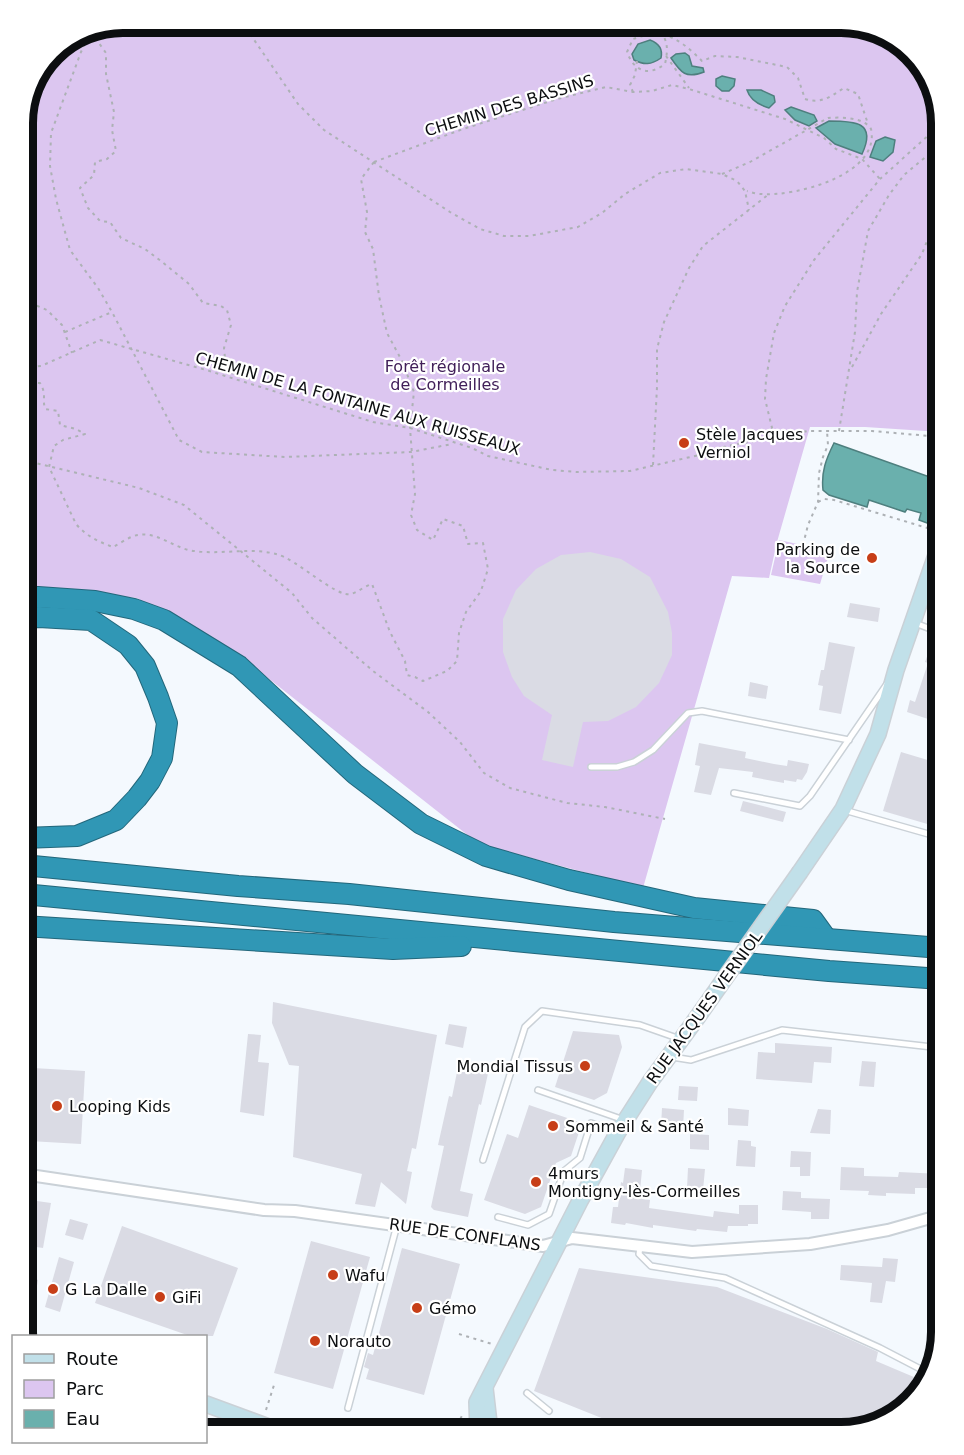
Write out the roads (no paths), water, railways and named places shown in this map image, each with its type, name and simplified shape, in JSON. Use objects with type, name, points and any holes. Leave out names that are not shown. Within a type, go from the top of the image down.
[{"type":"highway","points":[[33,598],[95,601],[134,609],[164,620],[239,666],[355,774],[421,824],[486,856],[569,880],[694,908],[813,920],[826,938]]},
{"type":"highway","points":[[33,617],[91,620],[128,645],[146,666],[159,697],[166,723],[162,758],[150,781],[116,820],[77,836],[33,838]]},
{"type":"highway","points":[[33,866],[238,886],[360,895],[614,922],[931,947]]},
{"type":"highway","points":[[33,895],[530,944],[931,978]]},
{"type":"highway","points":[[33,927],[393,949],[530,944]]},
{"type":"street","name":"RUE JACQUES VERNIOL","points":[[478,1422],[477,1402],[580,1201],[622,1127],[668,1056],[800,873],[843,809],[878,734],[896,670],[931,573]]},
{"type":"street","name":"RUE DE CONFLANS","points":[[33,1176],[264,1210],[296,1210],[543,1246],[572,1238],[692,1252],[810,1244],[888,1230],[931,1218]]},
{"type":"street","points":[[485,1388],[489,1422]]},
{"type":"street","points":[[207,1404],[254,1422]]},
{"type":"lane","points":[[914,623],[931,629]]},
{"type":"lane","points":[[734,793],[800,806],[810,796],[896,670]]},
{"type":"lane","points":[[591,767],[617,767],[634,762],[652,750],[682,717],[688,713],[702,711],[849,740]]},
{"type":"lane","points":[[843,809],[931,834]]},
{"type":"lane","points":[[483,1160],[525,1027],[542,1011],[640,1025],[681,1040]]},
{"type":"lane","points":[[668,1056],[691,1060],[782,1030],[931,1047]]},
{"type":"lane","points":[[538,1090],[622,1127]]},
{"type":"lane","points":[[498,1217],[528,1225],[549,1214],[564,1171],[580,1158],[591,1123],[622,1127]]},
{"type":"lane","points":[[348,1408],[397,1225]]},
{"type":"lane","points":[[640,1246],[639,1254],[651,1266],[725,1278],[880,1348],[922,1370]]},
{"type":"lane","points":[[527,1393],[549,1411]]},
{"type":"water","points":[[650,40],[659,47],[661,58],[648,63],[634,60],[632,54],[638,44]]},
{"type":"water","points":[[685,53],[689,56],[692,66],[703,68],[704,72],[688,75],[678,68],[671,58],[676,54]]},
{"type":"water","points":[[722,76],[735,79],[734,86],[729,91],[722,91],[716,86],[716,79]]},
{"type":"water","points":[[747,90],[761,90],[774,96],[775,102],[769,108],[762,105],[748,94]]},
{"type":"water","points":[[791,107],[814,115],[817,121],[809,126],[795,120],[785,110]]},
{"type":"water","points":[[829,121],[855,123],[865,129],[867,135],[862,154],[835,144],[816,128]]},
{"type":"water","points":[[885,137],[895,140],[893,152],[883,161],[870,157],[876,141]]},
{"type":"water","points":[[834,443],[931,477],[931,521],[927,523],[919,520],[921,513],[907,509],[905,512],[869,500],[867,507],[829,495],[823,490],[823,471]]},
{"type":"place","name":"Stèle Jacques Verniol","points":[[684,443]]},
{"type":"place","name":"Parking de la Source","points":[[872,558]]},
{"type":"place","name":"Mondial Tissus","points":[[585,1066]]},
{"type":"place","name":"Looping Kids","points":[[57,1106]]},
{"type":"place","name":"Sommeil & Santé","points":[[553,1126]]},
{"type":"place","name":"4murs Montigny-lès-Cormeilles","points":[[536,1182]]},
{"type":"place","name":"Wafu","points":[[333,1275]]},
{"type":"place","name":"G La Dalle","points":[[53,1289]]},
{"type":"place","name":"GiFi","points":[[160,1297]]},
{"type":"place","name":"Gémo","points":[[417,1308]]},
{"type":"place","name":"Norauto","points":[[315,1341]]},
{"type":"park label","name":"Forêt régionale de Cormeilles","points":[[445,375]]}]
